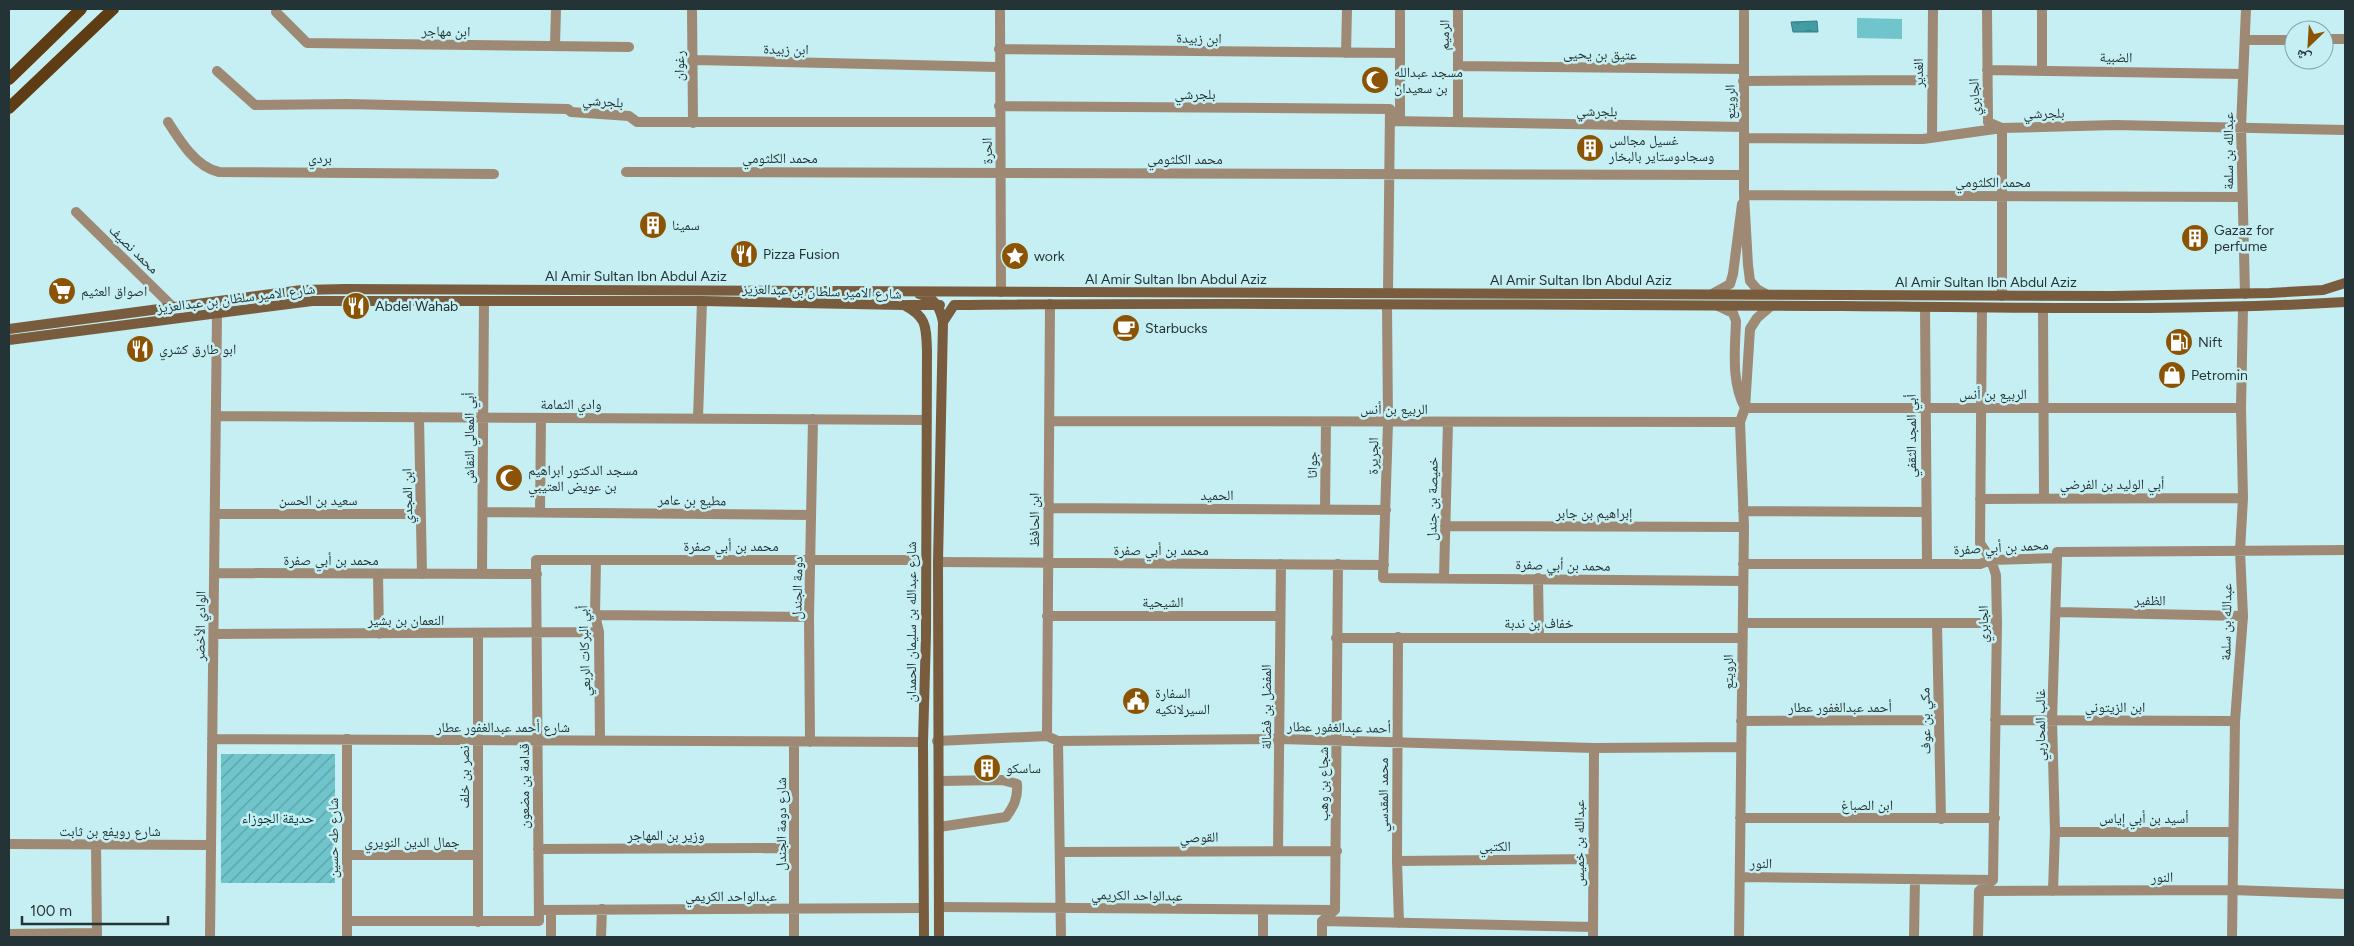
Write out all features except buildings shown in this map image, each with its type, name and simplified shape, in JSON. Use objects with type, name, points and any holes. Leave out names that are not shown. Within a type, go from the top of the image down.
[{"type":"main road","points":[[9,79],[81,9]]},
{"type":"main road","points":[[9,108],[113,9]]},
{"type":"street","points":[[555,45],[556,9]]},
{"type":"street","name":"رغوان","points":[[692,9],[694,60],[693,123]]},
{"type":"street","name":"الحرة","points":[[1000,9],[998,67],[1001,172],[1001,292]]},
{"type":"street","points":[[1346,53],[1347,9]]},
{"type":"street","points":[[1388,294],[1389,174],[1395,120],[1400,9]]},
{"type":"street","name":"الرميم","points":[[1458,9],[1458,122]]},
{"type":"street","name":"الرويتع","points":[[1744,9],[1744,195]]},
{"type":"street","name":"الغدير","points":[[1932,9],[1932,137]]},
{"type":"street","name":"الجابري","points":[[1987,9],[1988,122],[2002,128]]},
{"type":"street","points":[[2042,9],[2042,69]]},
{"type":"street","name":"عبدالله بن سلمة","points":[[2245,294],[2241,197],[2241,127],[2246,9]]},
{"type":"street","name":"ابن مهاجر","points":[[276,12],[307,43],[629,47]]},
{"type":"street","points":[[2245,40],[2284,40]]},
{"type":"street","name":"ابن زبيدة","points":[[999,50],[1399,52]]},
{"type":"street","name":"ابن زبيدة","points":[[694,60],[998,67]]},
{"type":"street","name":"عتيق بن يحيى","points":[[1458,66],[1743,69]]},
{"type":"street","name":"الضبية","points":[[1987,70],[2042,69],[2243,74]]},
{"type":"street","name":"بلجرشي","points":[[217,71],[255,105],[347,104],[568,109],[571,112],[629,116],[637,122],[1000,122]]},
{"type":"street","points":[[1743,81],[1932,80]]},
{"type":"street","name":"بلجرشي","points":[[1000,106],[1390,109],[1395,120],[1744,127]]},
{"type":"street","name":"بردي","points":[[168,122],[197,159],[208,169],[219,172],[494,174]]},
{"type":"street","name":"بلجرشي","points":[[1745,138],[1923,139],[2002,128],[2115,125],[2345,130]]},
{"type":"street","points":[[2002,128],[2002,296]]},
{"type":"street","name":"محمد الكلثومي","points":[[626,172],[1744,175]]},
{"type":"street","points":[[1744,195],[1750,281],[1757,289],[1766,294]]},
{"type":"street","points":[[1712,294],[1730,284],[1734,274],[1737,260],[1739,221],[1744,195]]},
{"type":"street","name":"محمد الكلثومي","points":[[1744,195],[2241,197]]},
{"type":"street","name":"محمد نصيف","points":[[76,212],[173,307]]},
{"type":"street","name":"Al Amir Sultan Ibn Abdul Aziz","points":[[9,328],[302,290],[893,290],[2002,296],[2245,294],[2323,290],[2345,283]]},
{"type":"street","points":[[2323,290],[2345,289]]},
{"type":"street","points":[[893,290],[922,295],[934,304],[944,322]]},
{"type":"street","points":[[934,304],[943,293],[952,291]]},
{"type":"street","name":"شارع الامير سلطان بن عبدالعزيز","points":[[9,340],[312,301],[702,301],[904,305],[915,311],[926,328]]},
{"type":"street","name":"أبي المعالي النقاش","points":[[482,574],[484,301]]},
{"type":"street","points":[[698,418],[702,301]]},
{"type":"street","name":"Al Amir Sultan Ibn Abdul Aziz","points":[[904,305],[1771,306],[2043,309],[2243,308],[2345,302]]},
{"type":"street","name":"شارع عبدالله بن سليمان الحمدان","points":[[924,937],[923,742],[926,634],[926,316],[934,304]]},
{"type":"street","name":"ابن الحافظ","points":[[1047,736],[1050,304]]},
{"type":"street","name":"Al Amir Sultan Ibn Abdul Aziz","points":[[2315,304],[2345,310]]},
{"type":"street","points":[[944,322],[954,305]]},
{"type":"street","name":"الجريرة","points":[[1383,578],[1388,423],[1387,305]]},
{"type":"street","points":[[1718,306],[1733,313],[1736,321],[1736,381],[1738,394],[1745,408]]},
{"type":"street","name":"الرويتع","points":[[1739,937],[1744,527],[1740,422],[1745,408],[1750,329],[1757,318],[1771,306]]},
{"type":"street","name":"أبي المجد الثقفي","points":[[1925,307],[1925,512],[1927,564]]},
{"type":"street","name":"الجابري","points":[[1982,308],[1980,544],[1991,560],[1996,575],[1997,623],[1993,880]]},
{"type":"street","name":"عبدالله بن سلمة","points":[[2232,937],[2235,721],[2243,616],[2240,551],[2243,498],[2241,408],[2243,308]]},
{"type":"street","points":[[2043,309],[2042,408],[2044,498]]},
{"type":"street","name":"الوادي الأخضر","points":[[210,937],[217,314]]},
{"type":"street","points":[[926,328],[932,315],[938,315],[944,322]]},
{"type":"street","name":"شارع عبدالله بن سليمان الحمدان","points":[[939,937],[938,562],[944,322]]},
{"type":"street","name":"الربيع بن أنس","points":[[1745,408],[2241,408]]},
{"type":"street","name":"وادي الثمامة","points":[[216,416],[926,420]]},
{"type":"street","name":"ابن المجدي","points":[[420,417],[422,574]]},
{"type":"street","points":[[540,512],[542,418]]},
{"type":"street","name":"دومة الجندل","points":[[810,742],[813,419]]},
{"type":"street","name":"الربيع بن أنس","points":[[1049,421],[1388,423],[1740,422]]},
{"type":"street","name":"جواثا","points":[[1325,509],[1326,422]]},
{"type":"street","name":"خميصة بن جندل","points":[[1444,577],[1448,422]]},
{"type":"street","name":"أبي الوليد بن الفرضي","points":[[1980,499],[2243,498]]},
{"type":"street","name":"الحميد","points":[[1048,508],[1386,510]]},
{"type":"street","points":[[1743,511],[1925,512]]},
{"type":"street","name":"مطيع بن عامر","points":[[483,512],[811,515]]},
{"type":"street","name":"سعيد بن الحسن","points":[[215,514],[421,514]]},
{"type":"street","name":"إبراهيم بن جابر","points":[[1445,526],[1744,527]]},
{"type":"street","name":"محمد بن أبي صفرة","points":[[1743,564],[1980,564],[1991,560],[2057,558],[2057,552],[2345,550]]},
{"type":"street","name":"غالب المحاربي","points":[[2054,891],[2055,832],[2052,720],[2057,612],[2057,558]]},
{"type":"street","name":"محمد بن أبي صفرة","points":[[536,560],[912,560],[925,563]]},
{"type":"street","name":"قدامة بن مضعون","points":[[478,922],[539,921],[536,560]]},
{"type":"street","name":"أبي البركات الربعي","points":[[596,560],[595,614],[599,632],[600,741]]},
{"type":"street","name":"محمد بن أبي صفرة","points":[[938,562],[1384,565]]},
{"type":"street","name":"المفضل بن فضالة","points":[[1278,850],[1280,739],[1278,616],[1280,564]]},
{"type":"street","name":"شجاع بن وهب","points":[[1335,910],[1338,741],[1336,638],[1338,564]]},
{"type":"street","name":"محمد بن أبي صفرة","points":[[214,573],[537,574]]},
{"type":"street","points":[[378,574],[379,634]]},
{"type":"street","name":"محمد بن أبي صفرة","points":[[1383,578],[1444,577],[1743,581]]},
{"type":"street","points":[[1538,578],[1539,637]]},
{"type":"street","name":"الظفير","points":[[2057,612],[2243,616]]},
{"type":"street","points":[[595,614],[810,617]]},
{"type":"street","name":"الشيحية","points":[[1047,616],[1278,616]]},
{"type":"street","points":[[1743,623],[1997,623]]},
{"type":"street","name":"مكي بن عوف","points":[[1937,623],[1941,819]]},
{"type":"street","name":"النعمان بن بشير","points":[[214,634],[599,632]]},
{"type":"street","name":"نصر بن خلف","points":[[478,633],[478,922]]},
{"type":"street","name":"محمد المقدسي","points":[[1398,637],[1397,861],[1399,923]]},
{"type":"street","name":"خفاف بن ندبة","points":[[1336,638],[1742,638]]},
{"type":"street","name":"أحمد عبدالغفور عطار","points":[[1741,721],[1939,720]]},
{"type":"street","name":"ابن الزيتوني","points":[[1995,720],[2235,721]]},
{"type":"street","name":"أحمد عبدالغفور عطار","points":[[937,741],[1047,736],[1058,741],[1280,739],[1594,748],[1741,747]]},
{"type":"street","name":"شارع أحمد عبدالغفور عطار","points":[[212,739],[794,742]]},
{"type":"street","name":"شارع طه حسين","points":[[347,740],[347,937]]},
{"type":"street","points":[[1058,741],[1061,937]]},
{"type":"street","points":[[794,742],[923,742]]},
{"type":"street","name":"شارع دومة الجندل","points":[[794,742],[794,937]]},
{"type":"street","name":"عبدالله بن خميس","points":[[1592,932],[1594,748]]},
{"type":"street","points":[[939,781],[1002,780],[1017,784],[1018,793],[1015,804],[1006,818],[939,827]]},
{"type":"street","name":"ابن الصباغ","points":[[1740,818],[1995,818]]},
{"type":"street","name":"أسيد بن أبي إياس","points":[[2055,832],[2233,832]]},
{"type":"street","name":"شارع رويفع بن ثابت","points":[[9,844],[211,845]]},
{"type":"street","points":[[9,934],[97,935],[96,844]]},
{"type":"street","name":"وزير بن المهاجر","points":[[538,849],[794,848]]},
{"type":"street","name":"القوصي","points":[[1061,852],[1337,851]]},
{"type":"street","name":"جمال الدين النويري","points":[[347,855],[478,855]]},
{"type":"street","name":"الكتبي","points":[[1397,861],[1593,859]]},
{"type":"street","name":"النور","points":[[1740,877],[1993,880]]},
{"type":"street","points":[[1914,937],[1915,879]]},
{"type":"street","points":[[1978,937],[1979,891],[1993,880]]},
{"type":"street","name":"النور","points":[[1979,891],[2232,890],[2345,894]]},
{"type":"street","name":"عبدالواحد الكريمي","points":[[939,907],[1264,911],[1335,910]]},
{"type":"street","name":"عبدالواحد الكريمي","points":[[539,910],[923,908]]},
{"type":"street","points":[[601,937],[602,909]]},
{"type":"street","points":[[551,910],[551,937]]},
{"type":"street","points":[[1322,937],[1322,921],[1335,910]]},
{"type":"street","points":[[1263,937],[1264,911]]},
{"type":"street","points":[[347,921],[478,922]]},
{"type":"street","points":[[1322,921],[1592,932]]},
{"type":"green space","points":[[1857,18],[1902,19],[1902,39],[1857,38]]},
{"type":"green space","name":"حديقة الجوزاء","points":[[221,754],[335,754],[335,883],[221,883]]},
{"type":"water","points":[[1817,21],[1818,32],[1793,32],[1791,22]]},
{"type":"place","name":"مسجد عبدالله بن سعيدان","points":[[1375,80]]},
{"type":"place","name":"غسيل مجالس وسجادوستاير بالبخار","points":[[1590,148]]},
{"type":"place","name":"سمينا","points":[[653,225]]},
{"type":"place","name":"Gazaz for perfume","points":[[2195,238]]},
{"type":"place","name":"Pizza Fusion","points":[[744,254]]},
{"type":"place","name":"work","points":[[1015,256]]},
{"type":"place","name":"اصواق العثيم","points":[[62,291]]},
{"type":"place","name":"Abdel Wahab","points":[[356,306]]},
{"type":"place","name":"Starbucks","points":[[1126,328]]},
{"type":"place","name":"Nift","points":[[2179,342]]},
{"type":"place","name":"ابو طارق كشري","points":[[140,349]]},
{"type":"place","name":"Petromin","points":[[2172,375]]},
{"type":"place","name":"مسجد الدكتور ابراهيم بن عويض العتيبي","points":[[509,478]]},
{"type":"place","name":"السفارة السيرلانكيه","points":[[1136,701]]},
{"type":"place","name":"ساسكو","points":[[987,768]]}]
